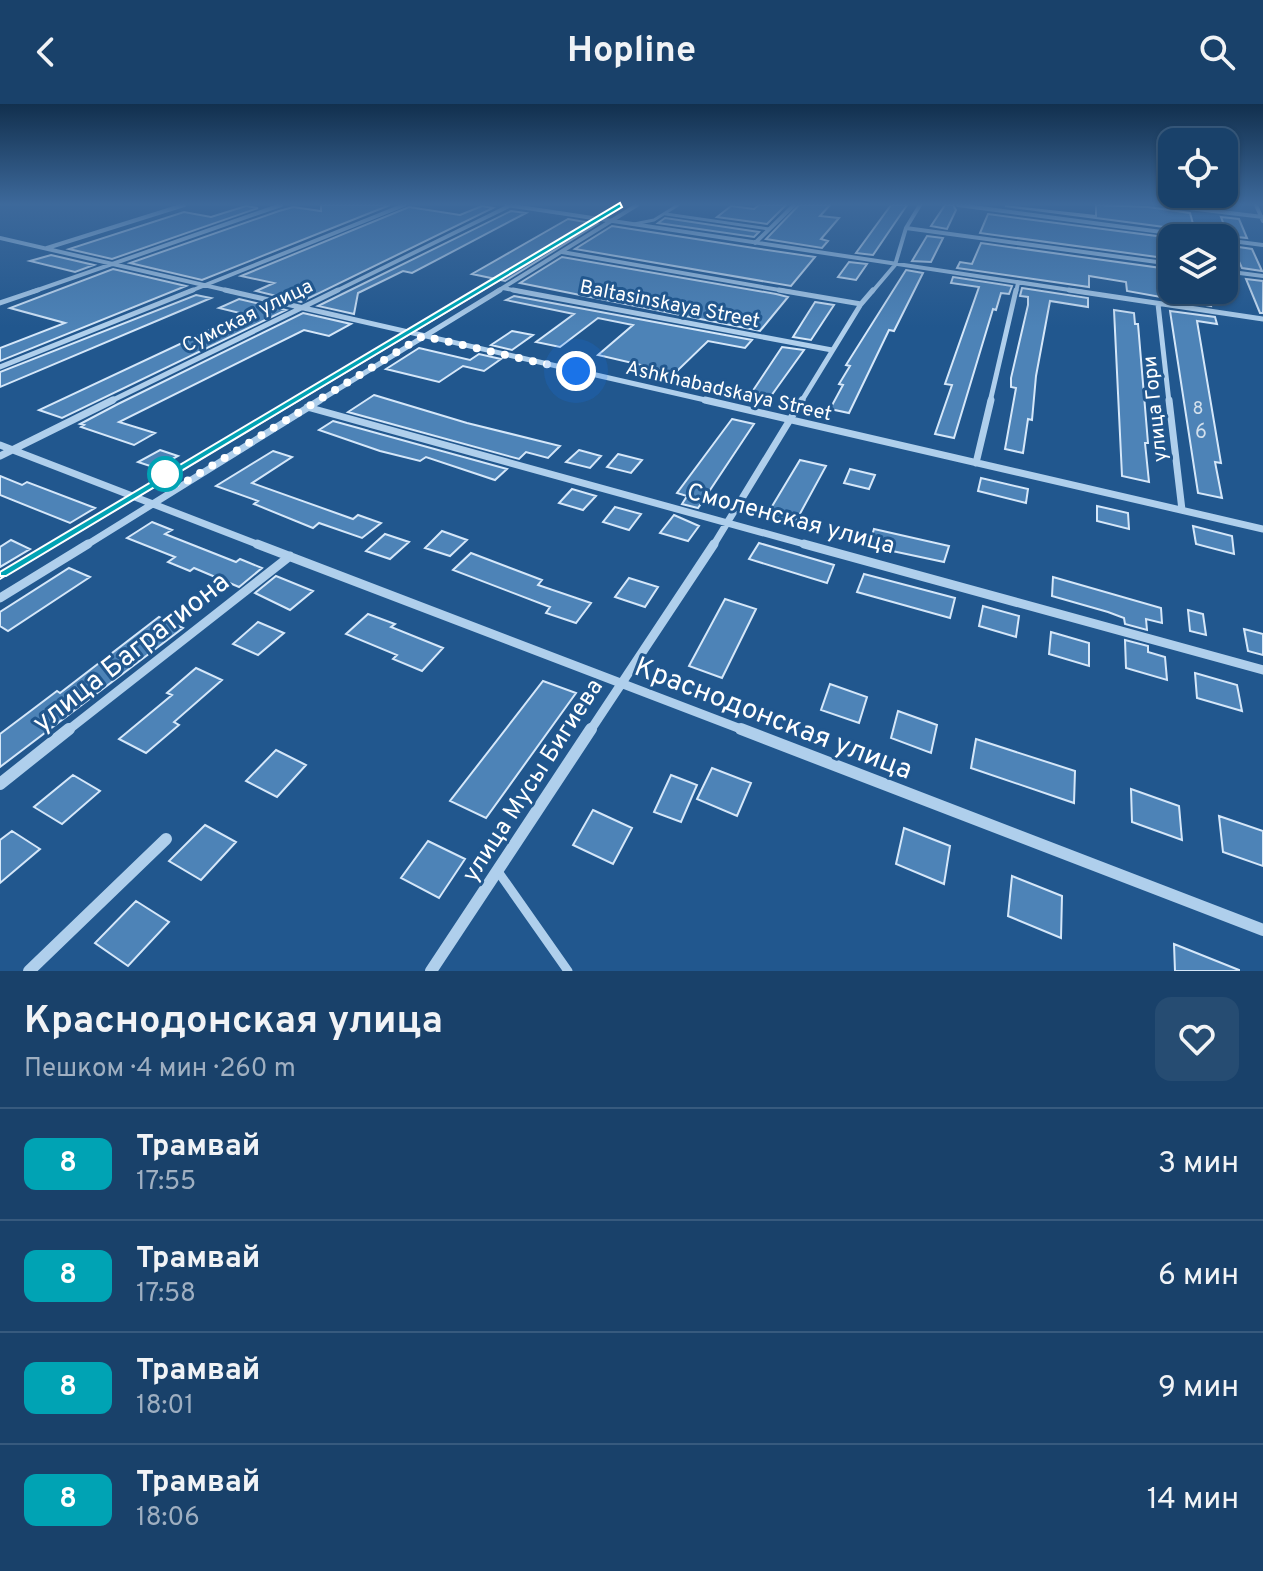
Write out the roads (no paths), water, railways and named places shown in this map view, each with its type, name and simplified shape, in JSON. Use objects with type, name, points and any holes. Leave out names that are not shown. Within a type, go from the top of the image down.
[{"type":"street","name":"Ashkhabadskaya Street","points":[[33,245],[1263,529]]},
{"type":"street","points":[[44,248],[52,245]]},
{"type":"street","points":[[0,303],[165,245]]},
{"type":"street","points":[[0,367],[302,245]]},
{"type":"street","name":"Сумская улица","points":[[0,456],[426,245]]},
{"type":"street","points":[[0,598],[572,245]]},
{"type":"street","points":[[771,245],[1263,319]]},
{"type":"street","name":"улица Мусы Бигиева","points":[[431,971],[729,521],[861,304],[895,265],[901,245]]},
{"type":"street","points":[[1035,245],[1158,262]]},
{"type":"street","points":[[562,252],[861,304]]},
{"type":"street","points":[[1238,273],[1263,276]]},
{"type":"street","points":[[976,463],[1018,283]]},
{"type":"street","name":"Baltasinskaya Street","points":[[502,288],[832,350]]},
{"type":"street","name":"улица Гори","points":[[1158,304],[1182,510]]},
{"type":"street","name":"Смоленская улица","points":[[307,407],[1263,670]]},
{"type":"street","name":"Краснодонская улица","points":[[0,445],[1263,930]]},
{"type":"street","name":"улица Багратиона","points":[[0,784],[290,556]]},
{"type":"street","points":[[29,971],[166,839]]},
{"type":"lane","points":[[497,870],[568,971]]},
{"type":"tram line","name":"8","points":[[0,572],[552,245]]},
{"type":"tram line","points":[[0,579],[557,245]]}]
